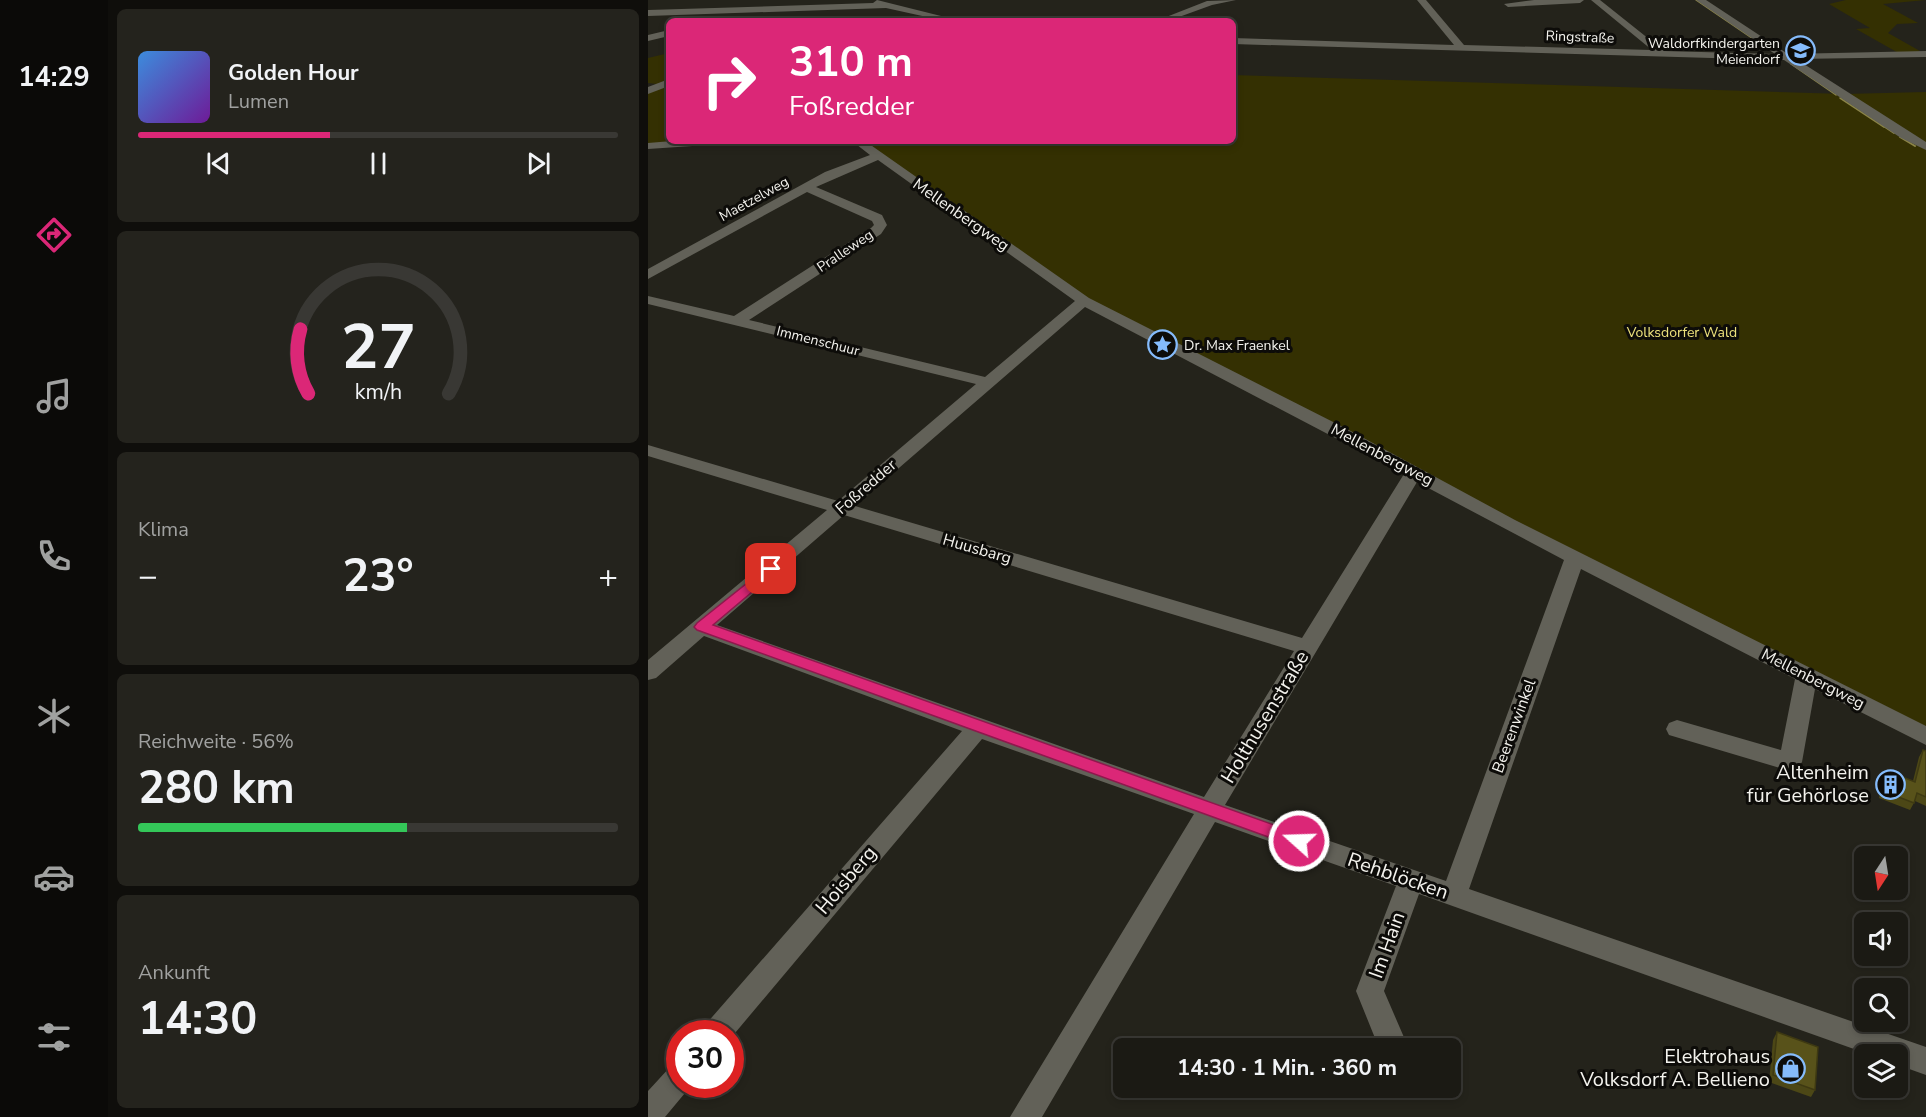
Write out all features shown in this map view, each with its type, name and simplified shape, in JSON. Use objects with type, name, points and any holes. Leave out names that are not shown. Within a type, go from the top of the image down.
[{"type":"street","points":[[690,18],[714,0]]},
{"type":"street","points":[[804,17],[837,0]]},
{"type":"street","points":[[862,0],[944,18]]},
{"type":"street","points":[[1197,0],[1210,3]]},
{"type":"street","points":[[1168,18],[1210,3],[1232,0]]},
{"type":"street","points":[[1421,0],[1461,47]]},
{"type":"street","points":[[1508,4],[1580,0]]},
{"type":"street","points":[[1595,0],[1661,53]]},
{"type":"street","points":[[1700,0],[1905,136],[1926,147]]},
{"type":"street","points":[[648,13],[888,5]]},
{"type":"street","points":[[648,38],[666,34]]},
{"type":"street","name":"Ringstraße","points":[[1236,41],[1786,57],[1926,54]]},
{"type":"street","points":[[648,91],[666,83]]},
{"type":"street","points":[[648,146],[678,144]]},
{"type":"street","name":"Mellenbergweg","points":[[862,144],[1084,301],[1575,558],[1926,736]]},
{"type":"street","name":"Maetzelweg","points":[[648,275],[846,166],[878,156]]},
{"type":"street","name":"Pralleweg","points":[[737,321],[876,231],[881,225],[877,218],[807,188]]},
{"type":"street","name":"Immenschuur","points":[[648,300],[988,382]]},
{"type":"street","name":"Foßredder","points":[[648,672],[1084,301]]},
{"type":"street","name":"Huusbarg","points":[[648,450],[1306,646]]},
{"type":"street","name":"Holthusenstraße","points":[[1025,1117],[1306,646],[1414,472]]},
{"type":"street","name":"Beerenwinkel","points":[[1454,895],[1575,558]]},
{"type":"street","name":"Rehblöcken","points":[[702,627],[978,728],[1926,1061]]},
{"type":"street","points":[[1677,729],[1790,762],[1807,675]]},
{"type":"street","name":"Hoisberg","points":[[729,1020],[978,728]]},
{"type":"street","name":"Im Hain","points":[[1389,1038],[1370,990],[1411,881]]},
{"type":"street","points":[[648,1114],[666,1093]]},
{"type":"green space","points":[[1846,0],[1926,0],[1883,4],[1918,23],[1897,24],[1888,33],[1920,51],[1902,55],[1856,29],[1870,28],[1829,4]]},
{"type":"green space","points":[[666,54],[666,80],[657,84],[648,83],[648,58]]},
{"type":"green space","name":"Volksdorfer Wald","points":[[1236,75],[1844,94],[1926,92],[1926,733],[1084,298],[866,144],[1236,144]]},
{"type":"green space","points":[[666,84],[666,143],[648,144],[648,93]]},
{"type":"building","name":"Altenheim für Gehörlose","points":[[1923,750],[1926,751],[1926,797],[1917,793],[1914,803],[1883,791],[1888,771],[1915,782]]},
{"type":"building","name":"Elektrohaus Volksdorf A. Bellieno","points":[[1777,1032],[1818,1047],[1815,1090],[1773,1075]]},
{"type":"waterway","points":[[1696,0],[1765,47]]},
{"type":"waterway","points":[[1791,64],[1836,95]]},
{"type":"waterway","points":[[1840,98],[1884,127]]},
{"type":"waterway","points":[[1882,125],[1894,133]]},
{"type":"waterway","points":[[1900,137],[1915,146]]},
{"type":"place","name":"Waldorfkindergarten Meiendorf","points":[[1801,51]]},
{"type":"place","name":"Dr. Max Fraenkel","points":[[1163,345]]},
{"type":"place","name":"Altenheim für Gehörlose","points":[[1890,784]]},
{"type":"place","name":"Elektrohaus Volksdorf A. Bellieno","points":[[1791,1068]]},
{"type":"route","points":[[771,569],[702,627],[978,728],[1299,841]]}]
